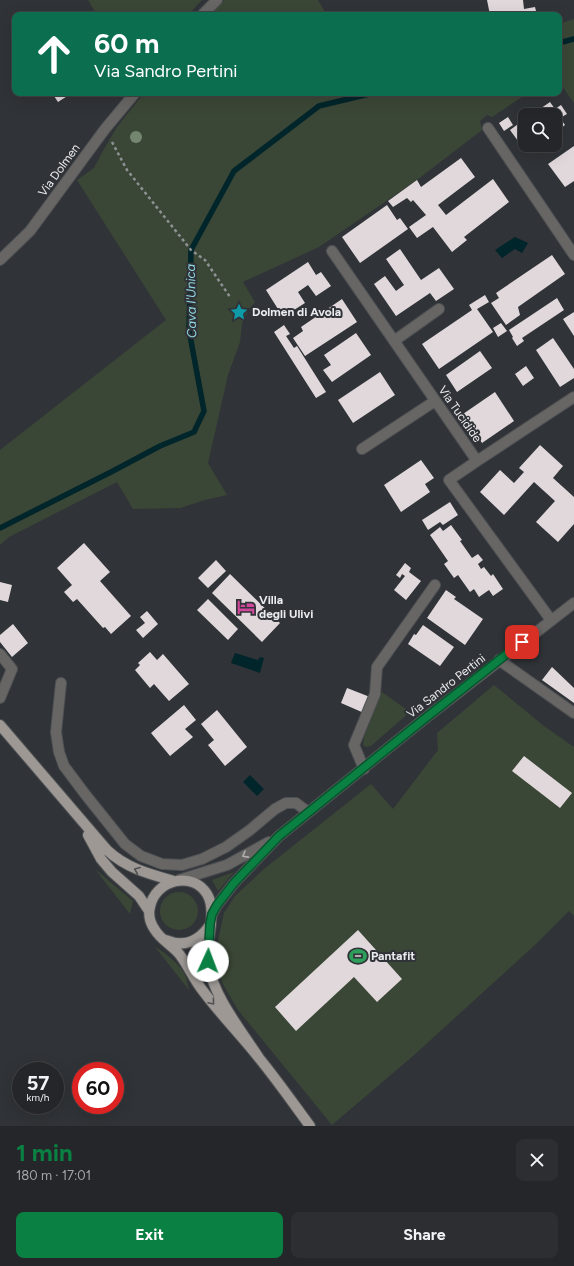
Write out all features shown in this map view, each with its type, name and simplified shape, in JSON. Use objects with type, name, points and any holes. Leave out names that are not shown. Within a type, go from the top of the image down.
[{"type":"main road","points":[[2,731],[107,850],[116,858],[135,869],[177,880],[190,881],[200,886],[207,894],[212,903],[208,961],[212,979],[220,997],[259,1058]]},
{"type":"main road","points":[[77,816],[101,859],[112,872],[139,896],[149,911],[151,922],[155,931],[179,954],[202,990],[259,1058],[310,1126]]},
{"type":"main road","points":[[149,911],[154,895],[160,888],[167,883],[177,880]]},
{"type":"main road","points":[[163,938],[173,943],[184,944],[195,940],[204,934],[210,924]]},
{"type":"street","points":[[205,12],[217,0]]},
{"type":"street","name":"Via Dolmen","points":[[0,260],[30,231],[105,129],[132,96]]},
{"type":"street","points":[[488,128],[574,255]]},
{"type":"street","name":"Via Tucidide","points":[[332,251],[477,461],[449,480],[551,620]]},
{"type":"street","points":[[394,341],[439,309]]},
{"type":"street","points":[[477,461],[574,397]]},
{"type":"street","points":[[362,449],[435,401]]},
{"type":"street","points":[[364,769],[354,745],[375,694],[377,667],[435,585]]},
{"type":"street","name":"Via Sandro Pertini","points":[[279,836],[428,716],[574,603]]},
{"type":"street","points":[[0,654],[12,669],[0,698]]},
{"type":"street","points":[[499,660],[574,713]]},
{"type":"street","points":[[61,683],[56,732],[59,752],[64,766],[125,844],[141,856],[162,864],[182,865],[202,859],[226,847],[250,830],[275,809],[286,803],[296,803],[308,812]]},
{"type":"street","points":[[177,880],[227,865],[279,836]]},
{"type":"street","points":[[212,914],[234,883],[279,836]]},
{"type":"path","points":[[105,129],[127,170],[191,250],[205,260],[230,297]]},
{"type":"green space","points":[[88,0],[202,0],[191,12],[95,12]]},
{"type":"green space","points":[[224,0],[318,0],[325,12],[214,12]]},
{"type":"green space","points":[[574,19],[574,103],[562,86],[562,23]]},
{"type":"green space","points":[[142,96],[524,96],[492,117],[487,115],[480,121],[482,130],[417,180],[319,247],[243,282],[255,302],[249,309],[242,324],[240,342],[228,375],[208,463],[227,495],[180,508],[133,509],[117,482],[9,537],[0,545],[0,450],[166,320],[77,180],[94,168],[117,127]]},
{"type":"green space","points":[[494,685],[544,726],[574,747],[574,916],[569,911],[536,944],[413,1056],[332,1125],[238,1010],[224,986],[216,968],[215,954],[224,913],[235,896],[264,869],[371,784],[393,809],[438,750],[437,733]]},
{"type":"green space","points":[[382,692],[410,712],[371,746],[366,747],[363,745],[364,737]]},
{"type":"green space","points":[[95,869],[133,901],[130,914]]},
{"type":"green space","points":[[234,872],[218,891],[212,880]]},
{"type":"green space","points":[[179,892],[189,895],[195,901],[198,911],[195,921],[189,927],[179,930],[169,927],[163,921],[160,911],[163,901],[169,895]]},
{"type":"green space","points":[[155,947],[181,968],[186,977],[189,990]]},
{"type":"water","points":[[515,237],[528,243],[522,253],[515,249],[502,258],[495,250]]},
{"type":"water","points":[[235,653],[258,660],[260,657],[264,658],[260,673],[231,663]]},
{"type":"water","points":[[250,775],[264,789],[257,796],[243,782]]},
{"type":"building","points":[[487,0],[523,0],[524,9],[535,7],[536,12],[489,12]]},
{"type":"building","points":[[54,96],[67,96],[58,102]]},
{"type":"building","points":[[550,102],[554,108],[541,108]]},
{"type":"building","points":[[561,105],[567,114],[562,117],[562,108],[556,108]]},
{"type":"building","points":[[508,117],[513,125],[504,131],[499,123]]},
{"type":"building","points":[[518,124],[518,141],[510,130]]},
{"type":"building","points":[[574,146],[574,181],[565,187],[548,164]]},
{"type":"building","points":[[461,158],[475,177],[438,205],[446,215],[493,179],[509,202],[464,237],[467,240],[452,252],[433,227],[417,238],[409,227],[426,215],[413,200],[411,202],[407,198],[393,207],[388,201],[417,180],[421,187]]},
{"type":"building","points":[[387,205],[397,220],[400,218],[408,229],[360,263],[342,237]]},
{"type":"building","points":[[400,249],[421,280],[439,268],[454,289],[436,301],[430,293],[396,316],[374,284],[385,276],[396,291],[404,285],[386,259]]},
{"type":"building","points":[[552,255],[565,274],[518,307],[520,315],[506,325],[491,303],[499,298],[496,293]]},
{"type":"building","points":[[308,262],[316,275],[321,272],[331,286],[316,296],[308,285],[298,292],[305,303],[283,317],[266,290]]},
{"type":"building","points":[[485,295],[489,302],[477,309],[493,332],[439,369],[422,344],[472,310],[469,305]]},
{"type":"building","points":[[557,298],[564,310],[522,338],[524,341],[517,346],[509,330]]},
{"type":"building","points":[[342,299],[357,322],[305,356],[293,338],[303,331],[301,327]]},
{"type":"building","points":[[574,312],[574,336],[563,319]]},
{"type":"building","points":[[501,323],[507,331],[498,337],[493,328]]},
{"type":"building","points":[[284,325],[290,334],[286,336],[294,348],[297,346],[326,392],[316,398],[274,332]]},
{"type":"building","points":[[356,333],[371,355],[332,382],[323,370],[331,365],[324,355]]},
{"type":"building","points":[[553,338],[574,369],[574,378],[560,387],[536,350]]},
{"type":"building","points":[[480,351],[492,368],[457,392],[446,375]]},
{"type":"building","points":[[526,366],[534,378],[523,386],[515,374]]},
{"type":"building","points":[[380,372],[395,395],[353,423],[338,400]]},
{"type":"building","points":[[495,392],[514,421],[482,443],[463,414]]},
{"type":"building","points":[[540,445],[563,466],[553,478],[574,497],[574,524],[558,542],[536,522],[555,501],[534,482],[504,515],[480,492],[500,470],[514,483],[524,472],[519,468]]},
{"type":"building","points":[[421,460],[434,478],[425,484],[430,492],[401,512],[384,485]]},
{"type":"building","points":[[450,502],[458,515],[443,525],[440,522],[428,530],[422,520]]},
{"type":"building","points":[[451,525],[462,540],[460,541],[472,558],[478,554],[483,560],[478,564],[481,569],[484,567],[491,576],[493,574],[503,589],[493,596],[489,590],[479,597],[474,589],[470,592],[458,575],[454,578],[444,564],[448,561],[430,535],[440,527],[443,531]]},
{"type":"building","points":[[84,543],[110,572],[100,581],[131,616],[111,634],[105,627],[103,628],[77,599],[73,602],[64,592],[72,585],[57,568]]},
{"type":"building","points":[[216,560],[226,571],[208,588],[198,578]]},
{"type":"building","points":[[405,563],[411,568],[409,572],[421,581],[406,600],[394,590],[405,576],[402,574],[400,578],[396,575]]},
{"type":"building","points":[[230,574],[280,623],[262,642],[212,593]]},
{"type":"building","points":[[0,582],[12,585],[8,602],[0,600]]},
{"type":"building","points":[[446,590],[456,597],[454,599],[483,619],[465,645],[427,618]]},
{"type":"building","points":[[208,599],[238,629],[228,640],[197,610]]},
{"type":"building","points":[[147,611],[158,624],[143,638],[136,630],[145,623],[140,617]]},
{"type":"building","points":[[13,624],[28,643],[12,657],[0,642],[0,635]]},
{"type":"building","points":[[423,625],[454,647],[440,666],[408,644],[414,634],[416,635]]},
{"type":"building","points":[[150,652],[157,660],[163,654],[189,684],[169,701],[154,684],[150,688],[135,670],[140,665],[138,663]]},
{"type":"building","points":[[552,667],[574,688],[574,703],[542,680]]},
{"type":"building","points":[[347,688],[370,697],[364,713],[341,703]]},
{"type":"building","points":[[184,705],[196,720],[185,729],[193,737],[170,756],[151,733]]},
{"type":"building","points":[[217,710],[247,747],[225,766],[208,745],[214,740],[201,724]]},
{"type":"building","points":[[524,756],[572,793],[560,808],[512,771]]},
{"type":"building","points":[[358,930],[402,979],[377,1002],[354,977],[296,1031],[275,1007]]},
{"type":"waterway","name":"Cava l'Unica","points":[[562,42],[574,39]]},
{"type":"waterway","name":"Cava l'Unica","points":[[0,528],[160,446],[194,432],[204,411],[189,330],[191,250],[234,171],[319,106],[361,96]]},
{"type":"place","name":"Dolmen di Avola","points":[[239,312]]},
{"type":"place","name":"Villa degli Ulivi","points":[[246,607]]},
{"type":"place","name":"Pantafit","points":[[358,956]]},
{"type":"route","points":[[208,961],[210,924],[212,914],[217,905],[234,883],[279,836],[522,642]]}]
